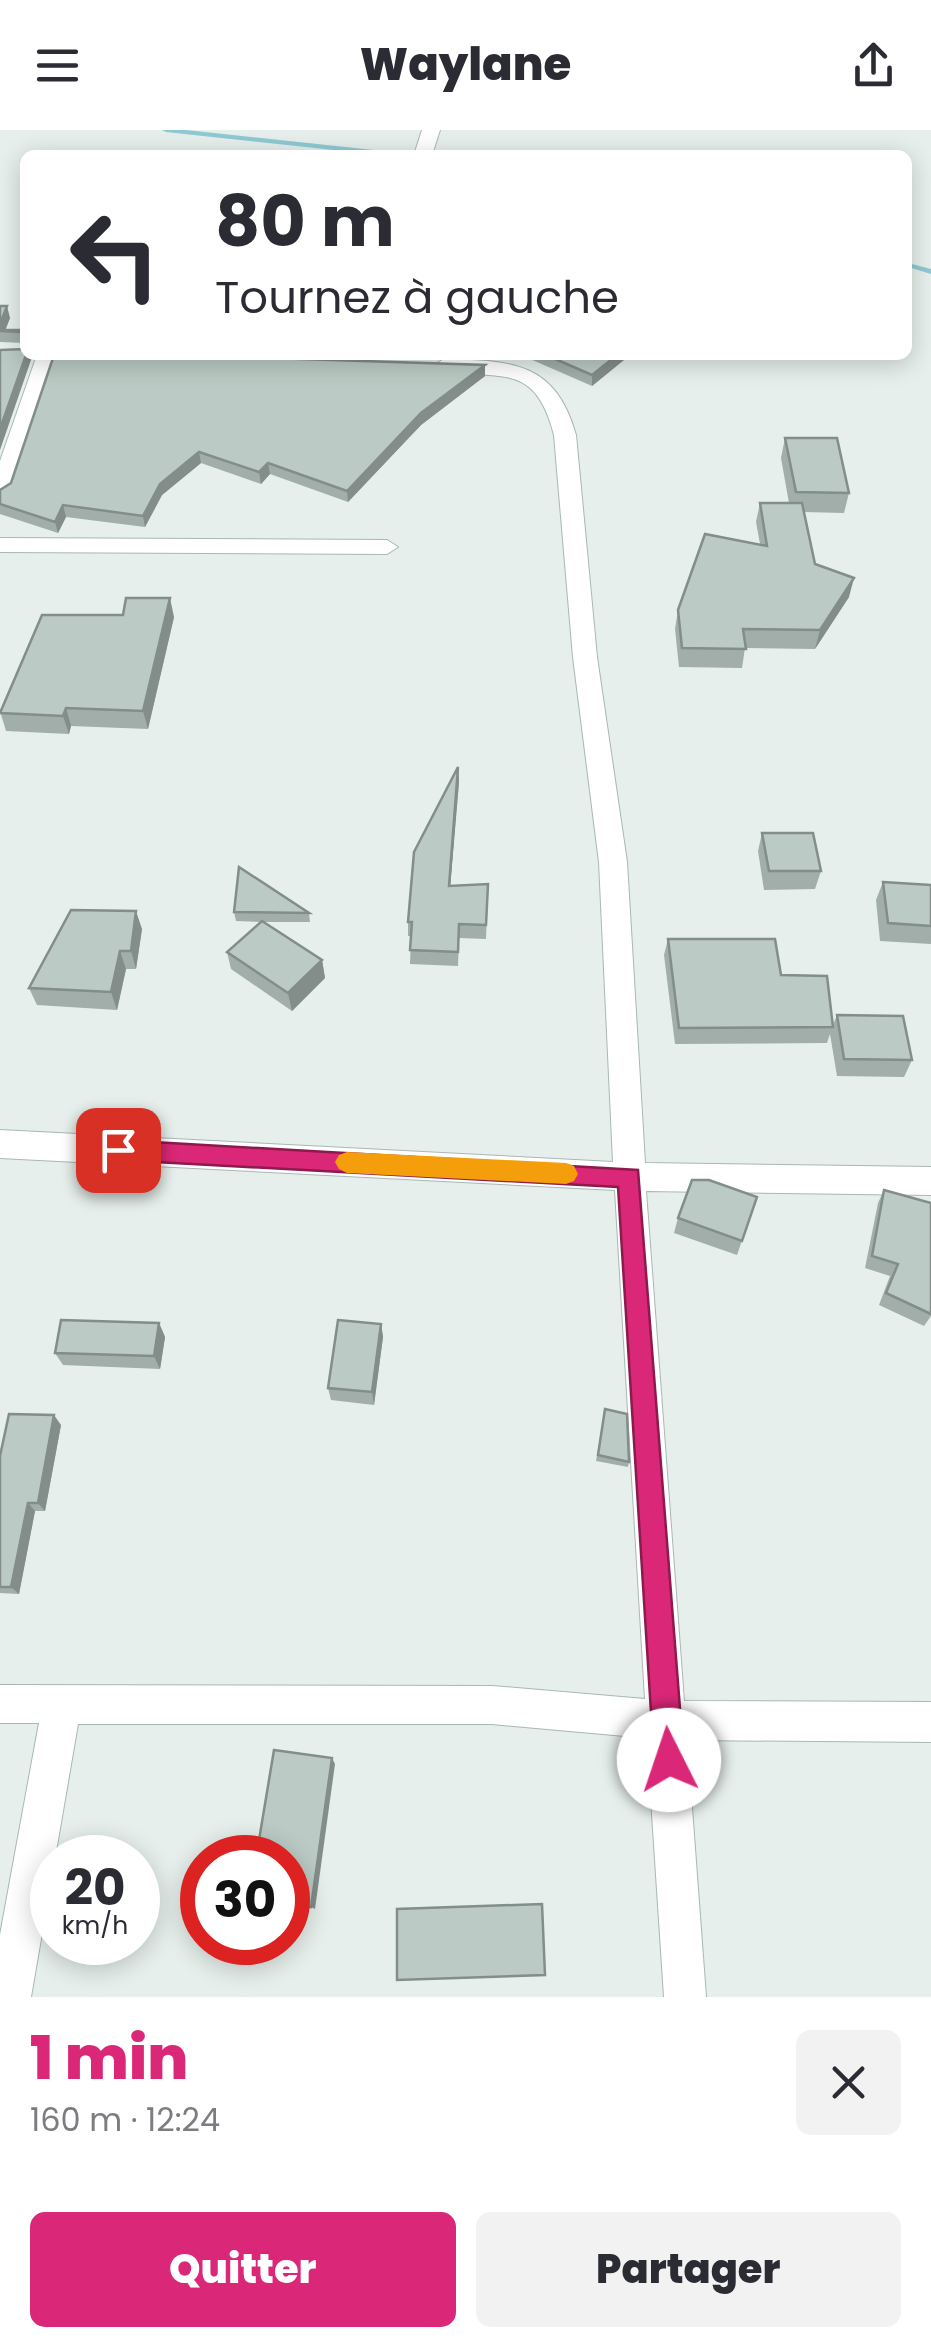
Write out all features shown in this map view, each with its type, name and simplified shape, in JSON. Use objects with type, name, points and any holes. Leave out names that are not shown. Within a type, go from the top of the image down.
[{"type":"street","points":[[0,493],[45,360]]},
{"type":"street","points":[[413,364],[509,367],[532,376],[549,390],[561,412],[585,657],[613,862],[685,1997]]},
{"type":"street","points":[[0,545],[387,547]]},
{"type":"street","points":[[0,1144],[630,1177],[931,1181]]},
{"type":"street","points":[[0,1704],[492,1705],[666,1720],[931,1722]]},
{"type":"street","points":[[10,1997],[62,1704]]},
{"type":"building","points":[[0,306],[7,306],[0,324]]},
{"type":"building","points":[[20,349],[20,360],[24,360],[0,429],[0,350]]},
{"type":"building","points":[[52,360],[331,360],[485,365],[421,413],[347,491],[268,463],[259,472],[199,452],[160,484],[143,516],[63,505],[55,522],[0,504],[0,490],[11,483]]},
{"type":"building","points":[[558,360],[611,360],[592,375]]},
{"type":"building","points":[[785,438],[837,438],[849,493],[796,492]]},
{"type":"building","points":[[760,503],[802,503],[815,564],[854,578],[820,630],[743,629],[746,649],[682,648],[678,610],[705,534],[767,546]]},
{"type":"building","points":[[126,598],[170,598],[143,711],[66,708],[63,716],[0,713],[42,615],[123,615]]},
{"type":"building","points":[[458,767],[449,886],[488,884],[486,925],[459,924],[458,952],[410,950],[412,922],[408,922],[414,852]]},
{"type":"building","points":[[762,833],[813,833],[821,871],[769,871]]},
{"type":"building","points":[[239,867],[309,913],[234,912]]},
{"type":"building","points":[[883,882],[931,885],[931,926],[888,923]]},
{"type":"building","points":[[71,910],[136,911],[131,951],[120,951],[111,992],[29,988]]},
{"type":"building","points":[[262,921],[322,960],[288,993],[227,952]]},
{"type":"building","points":[[668,939],[775,939],[781,975],[827,976],[833,1027],[679,1028]]},
{"type":"building","points":[[837,1015],[903,1016],[912,1060],[844,1059]]},
{"type":"building","points":[[692,1180],[709,1180],[757,1197],[742,1241],[678,1218]]},
{"type":"building","points":[[884,1190],[931,1203],[931,1314],[886,1293],[898,1264],[872,1256]]},
{"type":"building","points":[[61,1320],[159,1323],[154,1356],[55,1353]]},
{"type":"building","points":[[338,1320],[381,1324],[372,1392],[328,1388]]},
{"type":"building","points":[[605,1409],[627,1414],[629,1462],[598,1455]]},
{"type":"building","points":[[9,1414],[54,1415],[38,1503],[28,1503],[11,1587],[0,1587],[0,1456]]},
{"type":"building","points":[[274,1750],[332,1758],[311,1907],[310,1835],[260,1835]]},
{"type":"building","points":[[542,1904],[545,1975],[397,1980],[397,1909]]},
{"type":"waterway","points":[[166,130],[355,150]]},
{"type":"waterway","points":[[912,266],[931,272]]},
{"type":"slow traffic","points":[[347,1162],[566,1174]]},
{"type":"route","points":[[118,1150],[630,1177],[669,1760]]}]
